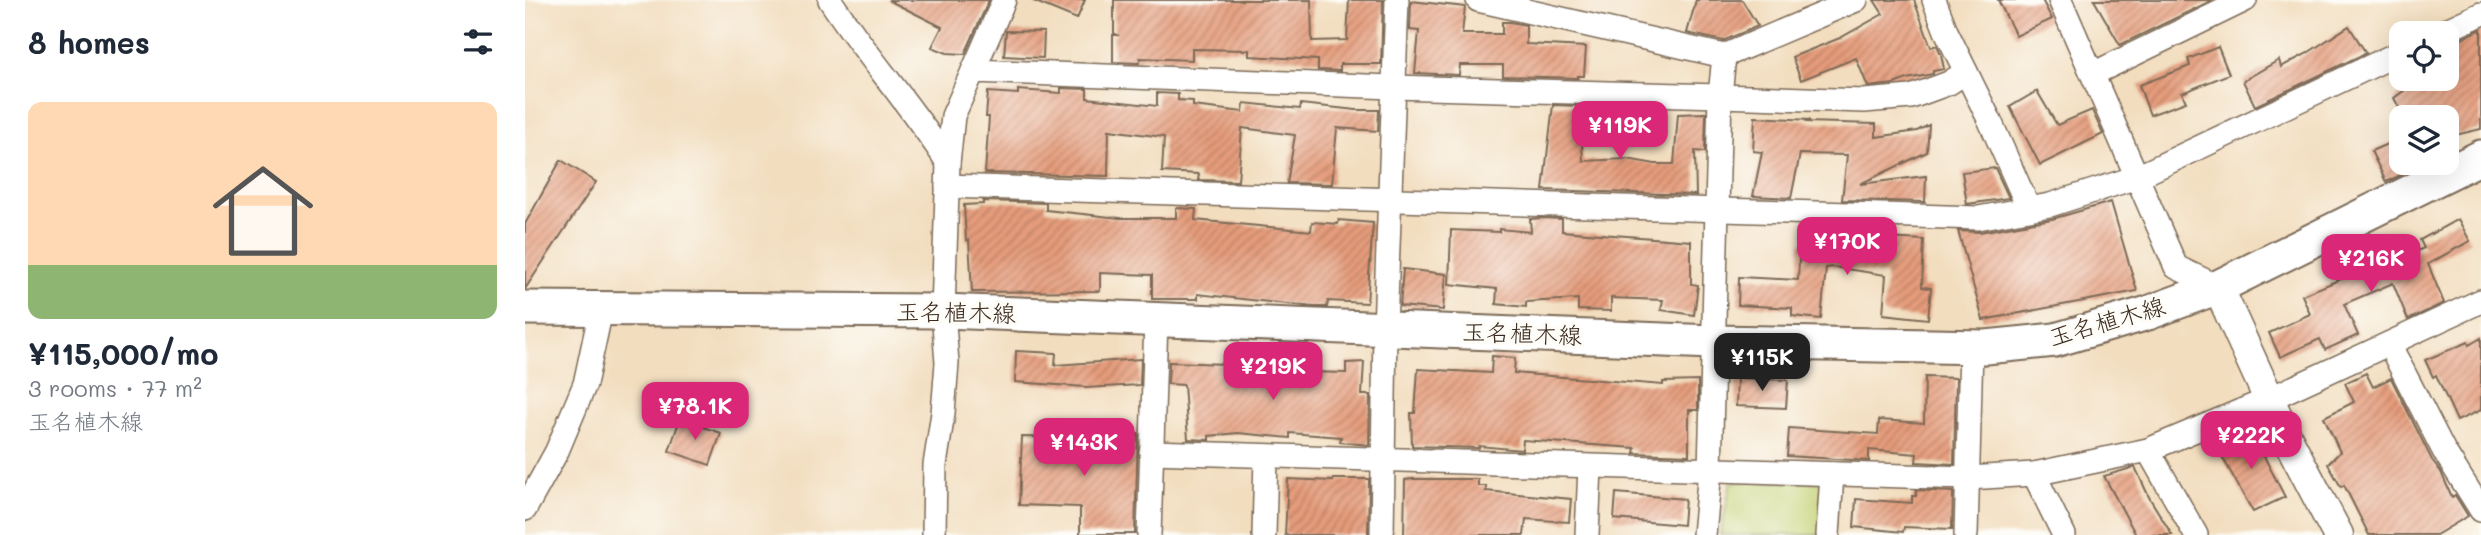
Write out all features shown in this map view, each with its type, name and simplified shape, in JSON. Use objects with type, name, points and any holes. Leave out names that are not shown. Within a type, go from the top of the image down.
[{"type":"main road","name":"玉名植木線","points":[[525,308],[943,311],[1713,342],[1971,347],[2055,340],[2148,313],[2218,287],[2481,157]]},
{"type":"street","points":[[830,0],[854,36],[921,119],[948,163]]},
{"type":"street","points":[[934,535],[935,465],[947,363],[943,311],[948,163],[953,116],[1004,0]]},
{"type":"street","points":[[1382,535],[1385,329],[1397,0]]},
{"type":"street","points":[[1478,0],[1724,56],[1856,0]]},
{"type":"street","points":[[1934,0],[2029,209]]},
{"type":"street","points":[[2060,0],[2176,267],[2218,287],[2269,399],[2338,535]]},
{"type":"street","points":[[2093,74],[2245,0]]},
{"type":"street","points":[[2459,24],[2481,14]]},
{"type":"street","points":[[1705,535],[1710,470],[1716,209],[1724,56]]},
{"type":"street","points":[[947,186],[1978,218],[2050,205],[2137,177],[2389,57]]},
{"type":"street","points":[[973,71],[1864,101],[1911,97],[1949,83],[1966,72]]},
{"type":"street","points":[[1151,452],[1968,478],[2034,474],[2148,450],[2269,399],[2481,302]]},
{"type":"street","points":[[525,509],[557,451],[585,384],[601,310]]},
{"type":"street","points":[[1149,535],[1156,320]]},
{"type":"street","points":[[2389,344],[2444,452],[2481,510]]},
{"type":"street","points":[[1966,535],[1971,347]]},
{"type":"street","points":[[2148,450],[2196,535]]},
{"type":"street","points":[[1264,535],[1266,457]]},
{"type":"street","points":[[1587,535],[1590,467]]},
{"type":"street","points":[[1828,535],[1832,474]]},
{"type":"street","points":[[2034,474],[2064,535]]},
{"type":"green space","points":[[1731,482],[1822,482],[1820,535],[1720,535]]},
{"type":"building","points":[[888,0],[989,0],[965,54],[947,53],[932,47],[942,27]]},
{"type":"building","points":[[1031,0],[1085,0],[1077,19]]},
{"type":"building","points":[[1114,0],[1311,0],[1312,41],[1347,40],[1349,0],[1383,0],[1381,64],[1340,64],[1340,71],[1318,70],[1318,60],[1249,56],[1249,50],[1192,49],[1192,60],[1140,58],[1139,63],[1113,62],[1113,35],[1117,35],[1114,33]]},
{"type":"building","points":[[1696,0],[1742,0],[1758,26],[1723,41],[1687,33]]},
{"type":"building","points":[[1874,0],[1914,0],[1931,47],[1937,45],[1941,54],[1944,69],[1894,84],[1868,87],[1856,58],[1801,80],[1792,57],[1840,38],[1883,14]]},
{"type":"building","points":[[1998,0],[2042,0],[2052,19],[2016,36]]},
{"type":"building","points":[[2094,0],[2213,0],[2120,45]]},
{"type":"building","points":[[1411,1],[1465,7],[1462,34],[1502,34],[1502,22],[1510,22],[1526,25],[1526,44],[1586,47],[1584,76],[1503,76],[1503,65],[1460,65],[1459,75],[1415,73],[1419,31],[1410,30]]},
{"type":"building","points":[[2349,26],[2366,53],[2255,106],[2243,81],[2279,60],[2281,67]]},
{"type":"building","points":[[2481,29],[2481,129],[2459,134],[2459,105],[2398,105],[2394,98],[2404,91],[2459,91],[2459,40]]},
{"type":"building","points":[[1006,31],[1044,32],[1043,58],[1004,56]]},
{"type":"building","points":[[2218,47],[2229,74],[2182,93],[2186,102],[2150,115],[2139,85],[2190,66],[2188,59]]},
{"type":"building","points":[[1061,88],[1087,89],[1087,98],[1157,106],[1157,93],[1178,94],[1178,100],[1193,101],[1193,106],[1243,112],[1244,103],[1300,109],[1301,104],[1379,110],[1378,131],[1337,128],[1332,184],[1287,183],[1295,135],[1242,128],[1238,181],[1198,180],[1199,174],[1162,172],[1164,137],[1109,130],[1108,176],[985,173],[988,92],[1018,94],[1018,90],[1061,93]]},
{"type":"building","points":[[2037,91],[2057,125],[2092,110],[2103,134],[2040,165],[2010,107]]},
{"type":"building","points":[[1553,105],[1580,106],[1583,161],[1627,159],[1674,164],[1678,114],[1706,113],[1705,152],[1695,151],[1696,195],[1543,190]]},
{"type":"building","points":[[1755,117],[1810,120],[1805,122],[1876,124],[1876,137],[1917,131],[1929,125],[1927,152],[1860,184],[1926,176],[1925,202],[1842,200],[1847,155],[1800,154],[1791,198],[1753,196],[1762,152],[1753,151]]},
{"type":"building","points":[[2389,143],[2389,175],[2401,175],[2386,182],[2371,151]]},
{"type":"building","points":[[561,160],[596,182],[525,289],[525,224]]},
{"type":"building","points":[[1995,168],[2009,198],[1967,204],[1962,172]]},
{"type":"building","points":[[983,201],[1046,203],[1046,210],[1120,218],[1176,218],[1176,208],[1196,209],[1195,220],[1311,231],[1312,222],[1338,224],[1339,220],[1373,223],[1367,303],[1328,301],[1327,307],[1314,307],[1198,294],[1198,299],[1152,299],[1152,275],[1100,273],[1100,291],[972,292],[964,205],[983,204]]},
{"type":"building","points":[[2111,202],[2137,291],[1983,320],[1958,231],[1980,232],[2052,219]]},
{"type":"building","points":[[1530,219],[1562,219],[1562,231],[1691,241],[1691,284],[1698,285],[1694,315],[1661,310],[1663,300],[1611,298],[1611,311],[1578,310],[1578,299],[1526,302],[1526,307],[1496,304],[1497,289],[1449,284],[1451,230],[1499,232],[1499,229],[1531,232]]},
{"type":"building","points":[[2458,219],[2470,241],[2428,264],[2444,303],[2408,320],[2393,283],[2344,304],[2358,335],[2325,350],[2320,339],[2280,357],[2269,333],[2310,314],[2302,295],[2378,264],[2380,268],[2424,248],[2420,240]]},
{"type":"building","points":[[1885,238],[1924,240],[1922,287],[1931,288],[1928,319],[1883,314],[1886,275],[1833,267],[1826,268],[1821,319],[1792,316],[1792,308],[1738,305],[1739,277],[1798,280],[1800,242],[1840,245],[1841,242]]},
{"type":"building","points":[[1403,269],[1446,274],[1443,310],[1400,306]]},
{"type":"building","points":[[2481,338],[2481,410],[2457,421],[2436,375],[2433,377],[2425,360],[2468,342],[2469,345]]},
{"type":"building","points":[[1016,351],[1056,353],[1055,365],[1141,359],[1140,385],[1085,388],[1015,382]]},
{"type":"building","points":[[1492,356],[1515,358],[1514,373],[1663,385],[1663,382],[1698,381],[1698,410],[1689,410],[1689,455],[1634,453],[1635,448],[1523,440],[1522,450],[1479,446],[1412,446],[1411,413],[1415,413],[1418,369],[1491,373]]},
{"type":"building","points":[[1169,362],[1255,365],[1254,372],[1308,376],[1308,372],[1346,373],[1346,363],[1364,362],[1362,395],[1370,395],[1369,445],[1340,442],[1341,437],[1290,433],[1290,438],[1238,433],[1209,436],[1209,440],[1188,439],[1184,385],[1168,384]]},
{"type":"building","points":[[2366,373],[2373,387],[2391,378],[2452,497],[2455,495],[2468,516],[2436,535],[2369,535],[2344,485],[2341,487],[2328,464],[2340,452],[2324,417],[2354,402],[2345,383]]},
{"type":"building","points":[[1925,377],[1956,378],[1954,464],[1916,462],[1917,454],[1869,450],[1869,461],[1787,456],[1789,428],[1878,434],[1879,420],[1924,423]]},
{"type":"building","points":[[1737,378],[1788,380],[1786,408],[1736,406]]},
{"type":"building","points":[[680,419],[721,433],[710,465],[669,451]]},
{"type":"building","points":[[2250,429],[2285,497],[2253,512],[2216,446]]},
{"type":"building","points":[[1080,432],[1138,434],[1135,534],[1080,534],[1080,507],[1019,505],[1022,437],[1079,438]]},
{"type":"building","points":[[2135,467],[2172,535],[2136,535],[2104,476]]},
{"type":"building","points":[[1288,479],[1369,479],[1368,535],[1285,535]]},
{"type":"building","points":[[1478,479],[1478,486],[1486,486],[1486,491],[1571,499],[1569,522],[1526,519],[1524,535],[1404,535],[1405,480]]},
{"type":"building","points":[[1916,490],[1953,492],[1952,529],[1904,527],[1903,532],[1854,527],[1856,499],[1912,503]]},
{"type":"building","points":[[1616,493],[1685,499],[1683,525],[1614,519]]}]
